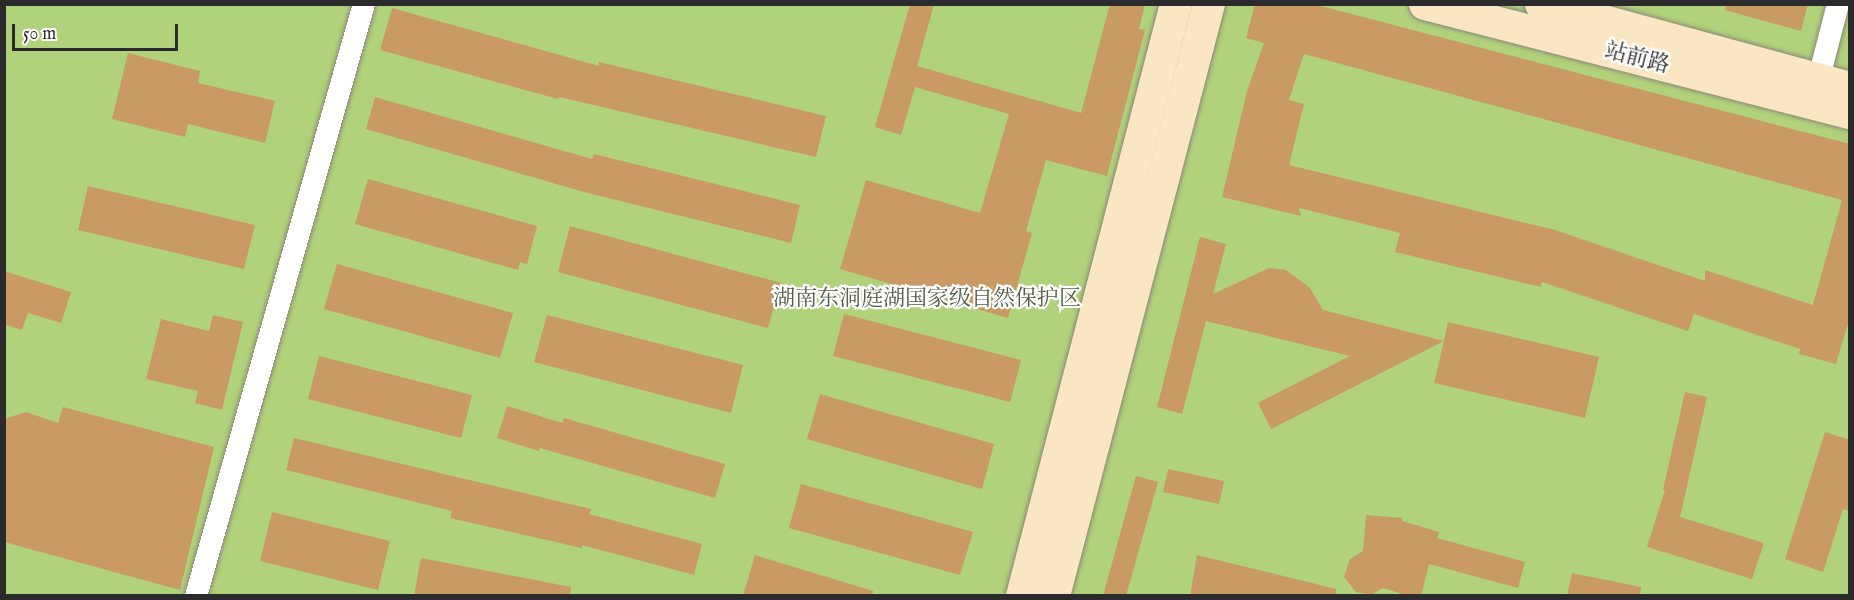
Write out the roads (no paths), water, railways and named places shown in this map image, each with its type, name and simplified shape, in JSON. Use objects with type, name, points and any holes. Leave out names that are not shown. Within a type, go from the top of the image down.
[{"type":"main road","points":[[1022,596],[1176,4]]},
{"type":"main road","points":[[1054,596],[1209,4]]},
{"type":"main road","name":"站前路","points":[[1425,4],[1850,113]]},
{"type":"main road","name":"站前路","points":[[1541,4],[1850,88]]},
{"type":"street","points":[[196,596],[364,4]]},
{"type":"street","points":[[1818,81],[1838,4]]},
{"type":"park label","name":"湖南东洞庭湖国家级自然保护区","points":[[927,300]]}]
